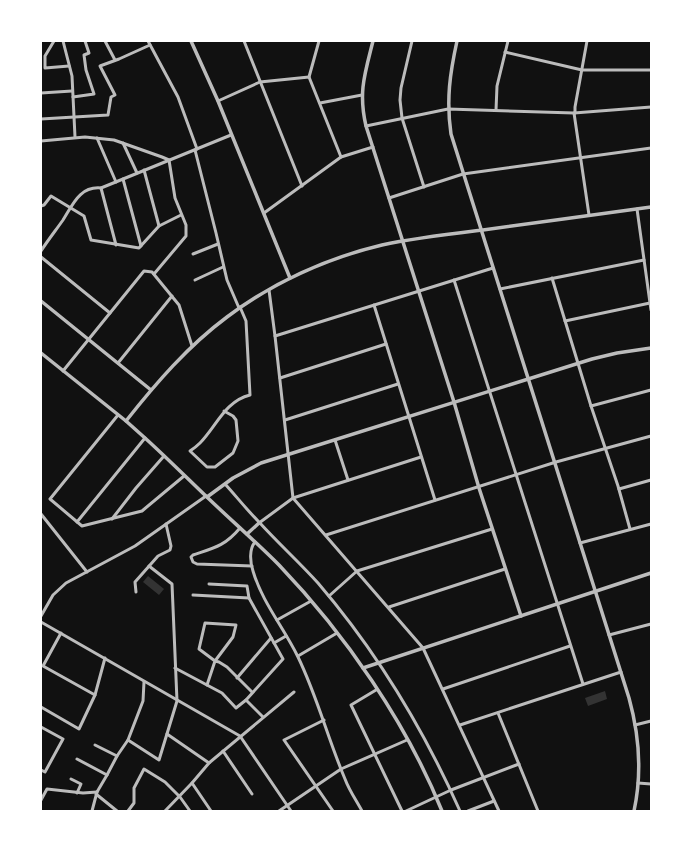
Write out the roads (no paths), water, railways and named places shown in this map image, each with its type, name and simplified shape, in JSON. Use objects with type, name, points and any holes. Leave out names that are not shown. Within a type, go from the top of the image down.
[{"type":"street","points":[[54,41],[45,56],[45,68],[69,66]]},
{"type":"street","points":[[63,41],[72,76],[75,137]]},
{"type":"street","points":[[72,97],[94,94],[86,70],[84,55],[89,53],[85,41]]},
{"type":"street","points":[[105,41],[115,60]]},
{"type":"street","points":[[148,41],[178,97],[196,150],[223,267],[227,280],[246,321],[250,395],[244,397],[224,411],[200,443],[190,452],[207,467],[215,467],[233,452],[238,441],[236,420],[233,416],[224,411]]},
{"type":"street","points":[[191,41],[218,101],[290,278]]},
{"type":"street","points":[[250,41],[245,42],[302,186]]},
{"type":"street","points":[[319,41],[309,77],[341,157]]},
{"type":"street","points":[[373,41],[364,78],[362,95],[362,110],[366,126],[454,402],[479,488],[521,616]]},
{"type":"street","points":[[412,41],[401,88],[400,100],[402,118],[424,187]]},
{"type":"street","points":[[458,41],[449,81],[448,108],[451,134],[528,379],[556,462],[629,698],[635,724],[638,749],[638,784],[634,811]]},
{"type":"street","points":[[496,110],[497,86],[508,41]]},
{"type":"street","points":[[587,41],[574,113],[589,215]]},
{"type":"street","points":[[41,119],[108,115],[111,97],[115,95],[100,66],[150,45]]},
{"type":"street","points":[[505,52],[582,70],[651,70]]},
{"type":"street","points":[[218,101],[260,82],[309,77]]},
{"type":"street","points":[[41,93],[72,91]]},
{"type":"street","points":[[320,103],[362,95]]},
{"type":"street","points":[[366,126],[448,108],[574,113],[651,107]]},
{"type":"street","points":[[41,251],[77,197],[85,191],[101,188],[231,135]]},
{"type":"street","points":[[41,141],[75,137],[114,140],[162,156],[169,160]]},
{"type":"street","points":[[97,138],[116,182]]},
{"type":"street","points":[[123,143],[137,173]]},
{"type":"street","points":[[264,213],[341,157],[373,147]]},
{"type":"street","points":[[389,198],[463,174],[651,148]]},
{"type":"street","points":[[154,274],[186,236],[186,225],[175,198],[169,160]]},
{"type":"street","points":[[144,170],[159,226]]},
{"type":"street","points":[[123,179],[140,246]]},
{"type":"street","points":[[101,188],[116,245]]},
{"type":"street","points":[[41,206],[44,205],[52,196],[86,218],[91,240],[139,248],[159,226],[181,215]]},
{"type":"street","points":[[126,421],[192,346],[240,308],[290,278],[343,256],[382,245],[403,241],[651,207]]},
{"type":"street","points":[[637,209],[651,310]]},
{"type":"street","points":[[193,254],[218,244]]},
{"type":"street","points":[[41,258],[110,313]]},
{"type":"street","points":[[500,289],[644,260]]},
{"type":"street","points":[[195,280],[223,267]]},
{"type":"street","points":[[276,336],[493,268]]},
{"type":"street","points":[[63,371],[144,271],[152,272],[179,304],[192,346]]},
{"type":"street","points":[[552,278],[591,406],[619,489],[630,529]]},
{"type":"street","points":[[454,280],[583,684]]},
{"type":"street","points":[[269,290],[276,336],[293,498],[423,648],[499,811]]},
{"type":"street","points":[[118,363],[172,296]]},
{"type":"street","points":[[41,301],[152,390]]},
{"type":"street","points":[[565,321],[650,303]]},
{"type":"street","points":[[374,305],[435,500]]},
{"type":"street","points":[[280,378],[386,344]]},
{"type":"street","points":[[41,616],[47,603],[60,587],[135,546],[246,470],[261,463],[611,354],[651,348]]},
{"type":"street","points":[[41,353],[145,438],[279,565],[311,601],[363,668],[407,740],[442,811]]},
{"type":"street","points":[[285,420],[398,384]]},
{"type":"street","points":[[591,406],[651,390]]},
{"type":"street","points":[[118,415],[50,499],[82,526],[142,511],[184,476]]},
{"type":"street","points":[[326,535],[435,500],[479,488],[556,462],[651,436]]},
{"type":"street","points":[[77,522],[145,438]]},
{"type":"street","points":[[335,440],[348,480]]},
{"type":"street","points":[[112,519],[136,488],[164,456]]},
{"type":"street","points":[[246,534],[259,522],[293,498],[421,457]]},
{"type":"street","points":[[619,489],[651,480]]},
{"type":"street","points":[[225,484],[259,522],[290,552],[329,596],[362,638],[423,734],[460,811]]},
{"type":"street","points":[[41,514],[87,572]]},
{"type":"street","points":[[136,592],[135,582],[158,556],[170,550],[171,546],[166,524]]},
{"type":"street","points":[[580,543],[651,524]]},
{"type":"street","points":[[240,528],[229,541],[191,557],[193,562],[197,564],[252,566]]},
{"type":"street","points":[[329,596],[357,572],[492,528]]},
{"type":"street","points":[[255,542],[251,549],[252,566],[261,591],[298,656],[324,720],[345,780],[362,811]]},
{"type":"street","points":[[128,740],[159,760],[177,701],[172,584],[148,566]]},
{"type":"street","points":[[389,607],[506,568]]},
{"type":"street","points":[[363,668],[651,573]]},
{"type":"street","points":[[175,668],[222,694],[236,708],[246,700],[283,659],[249,598],[247,586],[209,584]]},
{"type":"street","points":[[192,595],[249,598]]},
{"type":"street","points":[[277,620],[311,601]]},
{"type":"street","points":[[41,622],[240,736],[291,811]]},
{"type":"street","points":[[207,685],[215,662],[233,637],[236,625],[205,623],[199,649],[215,662],[219,662],[227,668],[252,692]]},
{"type":"street","points":[[609,635],[651,624]]},
{"type":"street","points":[[61,633],[43,666],[94,695]]},
{"type":"street","points":[[298,656],[337,633]]},
{"type":"street","points":[[274,643],[286,636]]},
{"type":"street","points":[[237,678],[271,638]]},
{"type":"street","points":[[443,689],[570,646]]},
{"type":"street","points":[[41,707],[78,729],[94,695],[104,658]]},
{"type":"street","points":[[460,725],[621,672]]},
{"type":"street","points":[[92,811],[96,793],[128,740],[143,701],[144,682]]},
{"type":"street","points":[[376,690],[351,705],[402,811]]},
{"type":"street","points":[[165,811],[180,797],[209,763],[223,750],[294,692]]},
{"type":"street","points":[[246,700],[263,717]]},
{"type":"street","points":[[498,712],[538,811]]},
{"type":"street","points":[[324,720],[284,740],[333,811]]},
{"type":"street","points":[[635,724],[651,721]]},
{"type":"street","points":[[41,726],[63,739],[45,772],[41,770]]},
{"type":"street","points":[[167,734],[209,763]]},
{"type":"street","points":[[279,811],[341,769],[407,740]]},
{"type":"street","points":[[95,746],[117,756]]},
{"type":"street","points":[[223,750],[252,794]]},
{"type":"street","points":[[77,759],[107,775]]},
{"type":"street","points":[[406,811],[451,790],[518,764]]},
{"type":"street","points":[[128,811],[134,803],[134,788],[144,769],[165,782],[180,797],[190,811]]},
{"type":"street","points":[[71,779],[81,784],[77,793]]},
{"type":"street","points":[[192,783],[211,811]]},
{"type":"street","points":[[638,784],[651,784]]},
{"type":"street","points":[[41,800],[47,789],[83,794],[96,793],[117,811]]},
{"type":"street","points":[[468,811],[494,801]]}]
